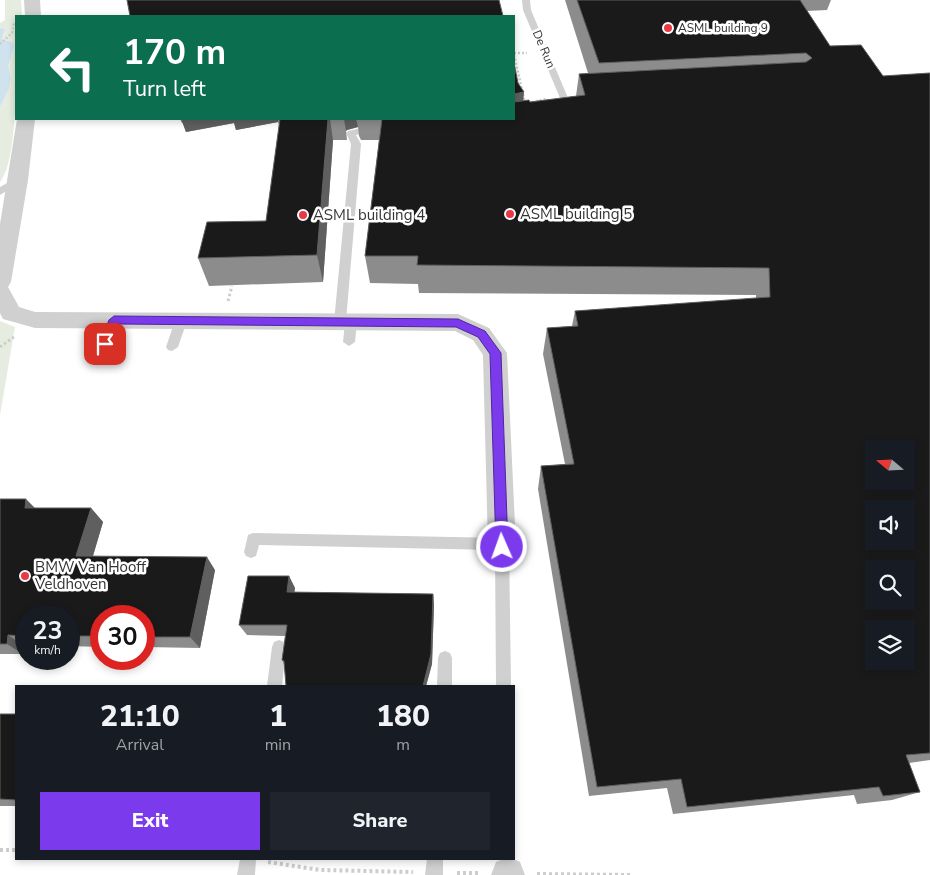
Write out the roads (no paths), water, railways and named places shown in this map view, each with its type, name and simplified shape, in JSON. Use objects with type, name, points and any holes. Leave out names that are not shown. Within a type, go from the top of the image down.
[{"type":"street","points":[[32,0],[33,15]]},
{"type":"street","points":[[0,282],[18,180],[26,120]]},
{"type":"street","points":[[0,293],[11,313],[35,320],[181,321],[347,329],[458,323],[481,334],[496,353],[502,546]]},
{"type":"lane","name":"De Run","points":[[526,0],[527,10],[569,98],[560,117],[533,123]]},
{"type":"lane","points":[[347,329],[356,144],[351,134],[374,128]]},
{"type":"lane","points":[[0,192],[18,180]]},
{"type":"lane","points":[[105,344],[114,320]]},
{"type":"lane","points":[[172,347],[181,321]]},
{"type":"lane","points":[[250,552],[253,539],[502,546],[504,685]]},
{"type":"lane","points":[[274,685],[279,647]]},
{"type":"lane","points":[[444,685],[445,658]]},
{"type":"water","points":[[0,28],[5,29],[2,39],[13,43],[14,48],[8,66],[11,78],[9,89],[0,107]]},
{"type":"place","name":"ASML building 9","points":[[668,28]]},
{"type":"place","name":"ASML building 5","points":[[510,214]]},
{"type":"place","name":"ASML building 4","points":[[303,215]]},
{"type":"place","name":"BMW Van Hooff Veldhoven","points":[[25,576]]}]
